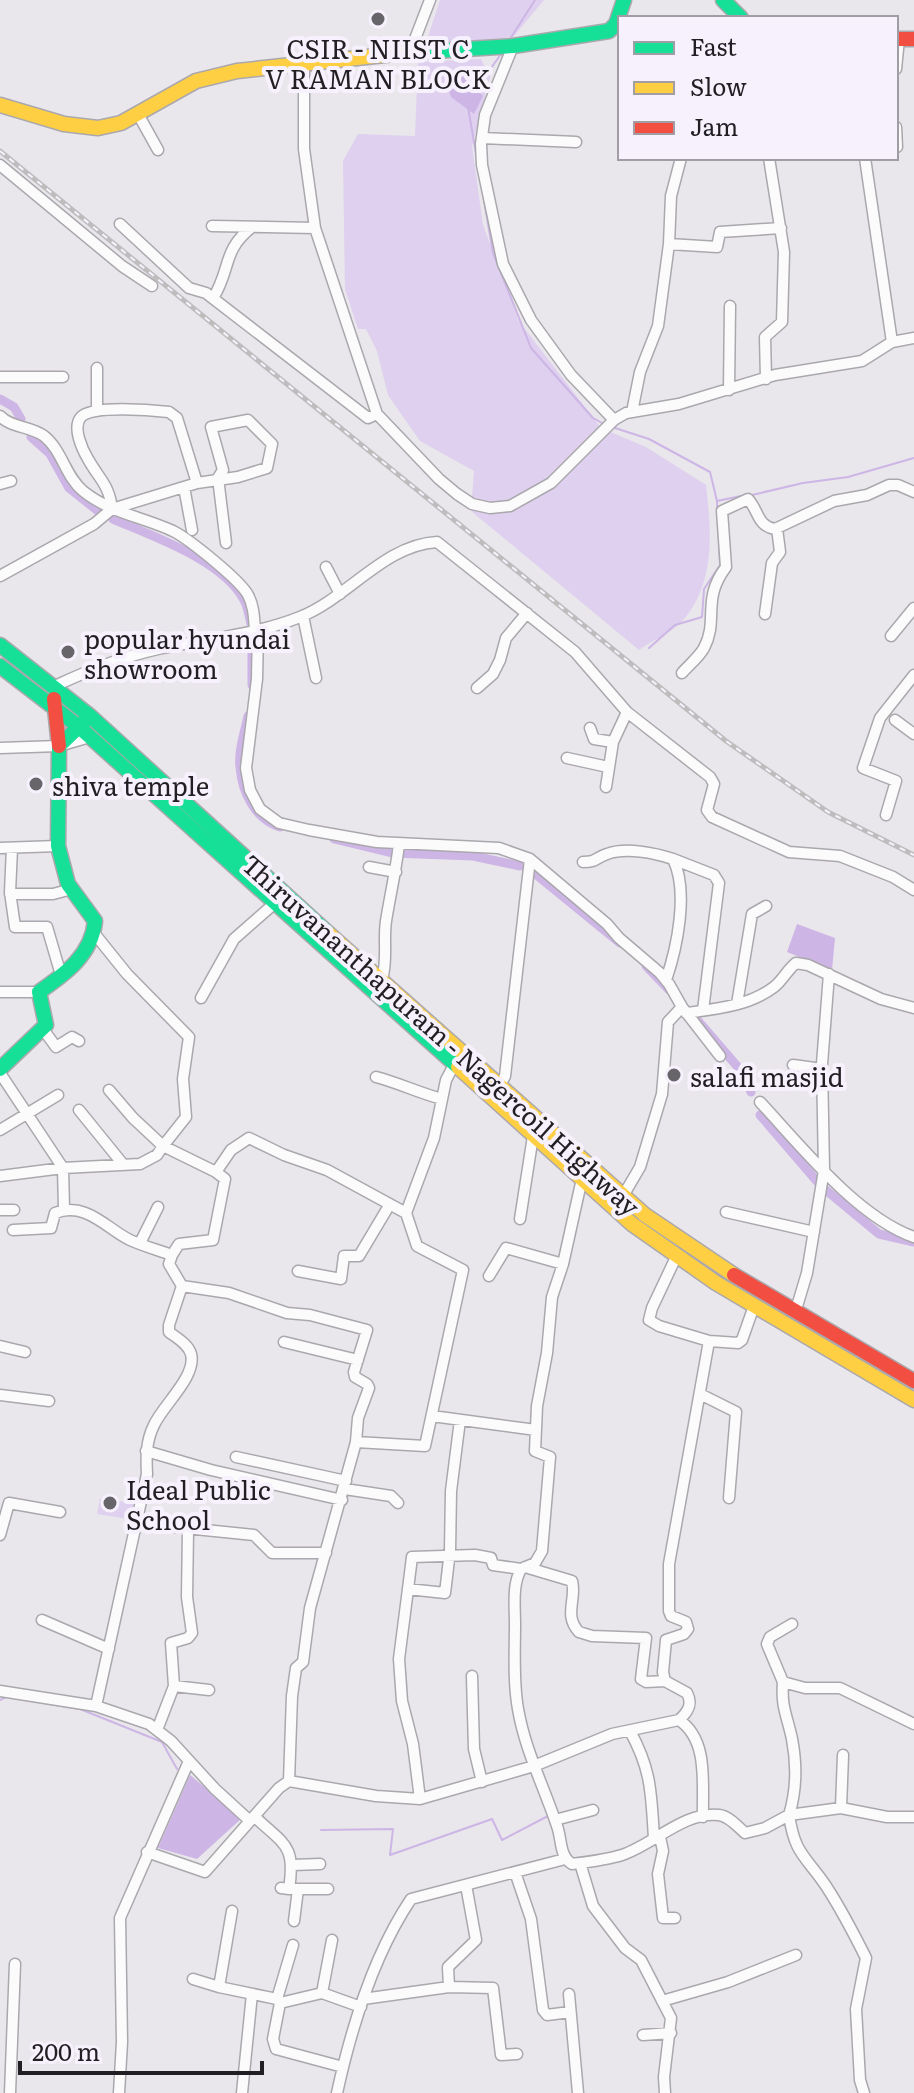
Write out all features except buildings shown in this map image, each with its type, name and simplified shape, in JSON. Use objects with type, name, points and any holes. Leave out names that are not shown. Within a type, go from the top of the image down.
[{"type":"main road","points":[[723,0],[739,16]]},
{"type":"main road","points":[[0,105],[64,124],[98,128],[121,123],[196,81],[237,71],[410,52],[513,46],[609,31],[618,18]]},
{"type":"main road","name":"Thiruvananthapuram - Nagercoil Highway","points":[[0,645],[90,716],[500,1085],[632,1224],[754,1306],[914,1400]]},
{"type":"main road","name":"Thiruvananthapuram - Nagercoil Highway","points":[[1,668],[78,726],[533,1136],[623,1196],[720,1267],[914,1381]]},
{"type":"main road","points":[[0,1071],[43,1029],[46,1018],[39,992],[82,957],[94,933],[95,921],[72,889],[58,846],[59,746],[53,705],[55,686]]},
{"type":"main road","points":[[59,746],[90,716]]},
{"type":"street","points":[[410,52],[430,0]]},
{"type":"street","points":[[898,60],[903,39]]},
{"type":"street","points":[[513,46],[485,115],[482,138],[482,165],[503,264],[531,320],[571,375],[614,420]]},
{"type":"street","points":[[304,62],[304,149],[315,228],[377,414],[439,479],[472,504],[490,508],[510,506],[551,483],[614,420],[632,412],[679,404],[766,379],[862,361],[892,342],[914,338]]},
{"type":"street","points":[[138,114],[158,150]]},
{"type":"street","points":[[482,138],[576,142]]},
{"type":"street","points":[[632,412],[640,372],[658,326],[669,244],[671,196],[680,160]]},
{"type":"street","points":[[766,379],[765,337],[782,322],[786,271],[769,160]]},
{"type":"street","points":[[865,160],[892,342]]},
{"type":"street","points":[[0,165],[122,266],[152,286]]},
{"type":"street","points":[[120,224],[189,288],[213,298],[368,418],[377,414]]},
{"type":"street","points":[[212,226],[315,228]]},
{"type":"street","points":[[213,298],[224,277],[230,251],[252,227]]},
{"type":"street","points":[[669,244],[717,247],[720,232],[781,228]]},
{"type":"street","points":[[729,390],[730,306]]},
{"type":"street","points":[[97,368],[97,411]]},
{"type":"street","points":[[0,377],[63,377]]},
{"type":"street","points":[[112,509],[109,491],[89,461],[78,436],[82,416],[97,411],[169,412],[177,418],[197,483]]},
{"type":"street","points":[[2,419],[44,436],[52,443],[82,490],[112,509],[175,532],[239,582],[248,595],[254,612],[257,679],[246,768],[250,790],[260,809],[279,823],[292,827],[398,848],[499,848],[530,859],[607,924],[668,982],[684,1010],[720,1056]]},
{"type":"street","points":[[0,576],[94,524],[112,509],[197,483],[218,478],[238,477],[267,468],[272,444],[248,420],[211,427],[223,470],[218,478],[226,543]]},
{"type":"street","points":[[682,673],[704,649],[711,624],[712,593],[716,580],[726,567],[722,511],[748,499],[761,523],[777,528],[834,501],[867,495],[889,485],[898,485],[914,492]]},
{"type":"street","points":[[184,487],[192,530]]},
{"type":"street","points":[[765,614],[772,563],[780,552],[777,528]]},
{"type":"street","points":[[55,686],[120,659],[256,631],[303,616],[402,551],[421,543],[437,542],[575,652],[627,712],[710,777],[714,784],[707,810],[712,817],[789,852],[840,856],[893,877],[914,890]]},
{"type":"street","points":[[326,567],[340,594]]},
{"type":"street","points":[[891,636],[914,608]]},
{"type":"street","points":[[477,688],[493,674],[506,638],[527,613]]},
{"type":"street","points":[[303,616],[316,678]]},
{"type":"street","points":[[886,815],[896,781],[863,768],[880,718],[914,675]]},
{"type":"street","points":[[606,787],[613,742],[627,712]]},
{"type":"street","points":[[895,720],[914,734]]},
{"type":"street","points":[[590,728],[594,739],[613,742]]},
{"type":"street","points":[[0,748],[59,746],[90,737]]},
{"type":"street","points":[[567,758],[608,767]]},
{"type":"street","points":[[0,848],[58,846]]},
{"type":"street","points":[[12,848],[10,894],[15,927],[45,926],[48,929],[61,975]]},
{"type":"street","points":[[382,979],[386,967],[386,923],[398,848]]},
{"type":"street","points":[[583,862],[595,863],[605,854],[620,851],[673,859],[714,875],[719,883],[702,1010]]},
{"type":"street","points":[[500,1085],[505,1076],[530,859]]},
{"type":"street","points":[[668,982],[679,923],[680,885],[673,859]]},
{"type":"street","points":[[369,867],[396,872]]},
{"type":"street","points":[[10,894],[53,894],[72,889]]},
{"type":"street","points":[[201,998],[234,939],[275,903]]},
{"type":"street","points":[[737,1004],[752,914],[766,906]]},
{"type":"street","points":[[0,1176],[63,1168],[140,1164],[157,1155],[186,1117],[183,1079],[188,1034],[127,974],[94,933]]},
{"type":"street","points":[[623,1196],[640,1167],[662,1094],[668,1022],[684,1010],[737,1004],[762,995],[778,984],[796,963],[829,974],[881,999],[914,1008]]},
{"type":"street","points":[[795,1313],[807,1273],[824,1170],[822,1069],[829,974]]},
{"type":"street","points":[[0,992],[39,992]]},
{"type":"street","points":[[43,1029],[56,1047],[72,1037],[79,1041]]},
{"type":"street","points":[[356,1442],[425,1446],[463,1270],[417,1246],[406,1213],[434,1138],[446,1080],[455,1063]]},
{"type":"street","points":[[793,1065],[822,1069]]},
{"type":"street","points":[[0,1071],[63,1168],[64,1209]]},
{"type":"street","points":[[376,1077],[442,1099]]},
{"type":"street","points":[[96,1706],[147,1474],[146,1451],[154,1424],[191,1369],[192,1356],[187,1347],[169,1332],[182,1286],[169,1264],[179,1244],[213,1240],[225,1179],[163,1146],[109,1090]]},
{"type":"street","points":[[0,1130],[58,1095]]},
{"type":"street","points":[[760,1102],[824,1170],[873,1216],[914,1237]]},
{"type":"street","points":[[79,1110],[122,1163]]},
{"type":"street","points":[[520,1219],[533,1136]]},
{"type":"street","points":[[216,1172],[231,1150],[249,1138],[284,1155],[327,1170],[406,1213]]},
{"type":"street","points":[[585,1172],[552,1297],[536,1430],[535,1451],[550,1457],[543,1543],[539,1558],[523,1568],[515,1589],[518,1710],[565,1859],[572,1864],[623,1855],[690,1820],[703,1817],[726,1817],[745,1833],[765,1828],[789,1815],[841,1808],[887,1817],[914,1817]]},
{"type":"street","points":[[298,1271],[341,1279],[344,1256],[359,1256],[390,1204]]},
{"type":"street","points":[[140,1243],[158,1207]]},
{"type":"street","points":[[13,1230],[51,1228],[55,1213],[64,1209],[100,1218],[127,1239],[172,1255]]},
{"type":"street","points":[[0,1210],[14,1210]]},
{"type":"street","points":[[726,1212],[814,1232]]},
{"type":"street","points":[[489,1276],[506,1248],[563,1264]]},
{"type":"street","points":[[677,1255],[649,1320],[709,1341],[738,1343],[742,1340],[754,1306]]},
{"type":"street","points":[[147,1852],[205,1872],[289,1781],[296,1668],[303,1662],[310,1608],[344,1490],[356,1442],[358,1418],[369,1388],[355,1377],[367,1330],[310,1315],[287,1313],[229,1293],[182,1286]]},
{"type":"street","points":[[665,1681],[666,1640],[684,1634],[688,1629],[686,1622],[671,1616],[669,1611],[668,1571],[709,1341]]},
{"type":"street","points":[[284,1342],[358,1360]]},
{"type":"street","points":[[0,1346],[25,1352]]},
{"type":"street","points":[[700,1394],[736,1412],[729,1498]]},
{"type":"street","points":[[0,1395],[49,1401]]},
{"type":"street","points":[[432,1416],[536,1430]]},
{"type":"street","points":[[408,1589],[445,1593],[450,1555],[451,1491],[460,1420]]},
{"type":"street","points":[[146,1451],[211,1470],[391,1496],[398,1503]]},
{"type":"street","points":[[236,1457],[344,1490]]},
{"type":"street","points":[[0,1535],[9,1503],[60,1512]]},
{"type":"street","points":[[136,1523],[254,1535],[272,1553],[326,1553]]},
{"type":"street","points":[[157,1730],[174,1686],[171,1643],[188,1638],[192,1633],[187,1597],[188,1530]]},
{"type":"street","points":[[530,1543],[543,1543]]},
{"type":"street","points":[[289,1781],[376,1796],[420,1799],[534,1766],[612,1734],[679,1720],[687,1713],[690,1698],[687,1693],[665,1681],[646,1682],[641,1679],[646,1638],[592,1636],[579,1632],[570,1618],[572,1581],[523,1568],[493,1565],[491,1558],[475,1555],[412,1557],[399,1659],[402,1701],[413,1744],[420,1799]]},
{"type":"street","points":[[42,1620],[109,1649]]},
{"type":"street","points":[[792,1624],[770,1637],[767,1644],[783,1682],[781,1703],[791,1737],[796,1790],[789,1815],[792,1837],[797,1850],[831,1895],[866,1958],[856,2009],[860,2080],[864,2093]]},
{"type":"street","points":[[472,1676],[474,1749],[482,1782]]},
{"type":"street","points":[[783,1682],[805,1688],[840,1688],[914,1724]]},
{"type":"street","points":[[174,1686],[209,1690]]},
{"type":"street","points":[[0,1691],[96,1706],[149,1724],[157,1730],[287,1847],[293,1865],[289,1888],[294,1921]]},
{"type":"street","points":[[679,1720],[692,1729],[700,1747],[703,1817]]},
{"type":"street","points":[[630,1731],[644,1756],[657,1838],[663,1851],[658,1874],[663,1918],[675,1918]]},
{"type":"street","points":[[841,1808],[843,1755]]},
{"type":"street","points":[[119,2093],[122,2042],[120,1918],[189,1761]]},
{"type":"street","points":[[555,1820],[593,1810]]},
{"type":"street","points":[[337,2093],[362,2003],[411,1899],[565,1859]]},
{"type":"street","points":[[580,1863],[593,1906],[625,1948],[641,1960],[671,2018],[665,2093]]},
{"type":"street","points":[[293,1865],[320,1864]]},
{"type":"street","points":[[515,1872],[531,1919],[543,2010],[547,2015],[570,2012]]},
{"type":"street","points":[[449,1987],[448,1967],[476,1940],[466,1885]]},
{"type":"street","points":[[289,1888],[328,1889]]},
{"type":"street","points":[[219,1987],[232,1911]]},
{"type":"street","points":[[322,1993],[332,1940]]},
{"type":"street","points":[[293,1945],[279,2001],[273,2039],[276,2049],[343,2067]]},
{"type":"street","points":[[662,2001],[728,1982],[796,1955]]},
{"type":"street","points":[[10,2093],[15,1964]]},
{"type":"street","points":[[193,1979],[279,2001],[322,1993],[362,2003],[449,1987],[493,1988],[501,2055],[517,2054]]},
{"type":"street","points":[[242,2093],[252,1994]]},
{"type":"street","points":[[569,1994],[576,2093]]},
{"type":"street","points":[[643,2035],[671,2033]]},
{"type":"shaded area","points":[[440,0],[544,0],[513,37],[425,46]]},
{"type":"shaded area","points":[[481,59],[490,77],[472,146],[483,225],[518,320],[601,428],[646,447],[706,485],[710,536],[707,571],[702,587],[681,623],[639,650],[471,511],[474,471],[420,441],[388,395],[377,351],[366,329],[358,329],[345,289],[343,161],[358,134],[415,136],[418,62]]},
{"type":"shaded area","points":[[465,77],[483,96],[474,114],[451,97],[445,78]]},
{"type":"shaded area","points":[[797,924],[835,938],[832,970],[787,952]]},
{"type":"shaded area","points":[[100,1499],[134,1503],[129,1519],[97,1514]]},
{"type":"shaded area","points":[[190,1775],[242,1818],[197,1859],[158,1848]]},
{"type":"waterway","points":[[510,39],[535,0]]},
{"type":"waterway","points":[[477,88],[501,54]]},
{"type":"waterway","points":[[468,107],[493,253],[531,348],[593,418],[602,423]]},
{"type":"waterway","points":[[0,399],[14,407],[21,419]]},
{"type":"waterway","points":[[615,428],[649,439],[710,472],[717,501],[720,565],[704,589],[702,617],[675,625],[649,648]]},
{"type":"waterway","points":[[31,437],[50,454],[69,488],[98,511]]},
{"type":"waterway","points":[[752,495],[848,477],[914,458]]},
{"type":"waterway","points":[[717,501],[741,496]]},
{"type":"waterway","points":[[113,519],[185,551],[220,573],[244,600],[251,624]]},
{"type":"waterway","points":[[250,637],[252,685]]},
{"type":"waterway","points":[[248,716],[240,754],[244,786],[251,804],[263,818],[280,827]]},
{"type":"waterway","points":[[334,839],[392,853],[473,856],[520,866]]},
{"type":"waterway","points":[[533,872],[620,943]]},
{"type":"waterway","points":[[646,966],[669,990]]},
{"type":"waterway","points":[[693,1015],[743,1073],[751,1092]]},
{"type":"waterway","points":[[760,1115],[821,1186],[879,1234],[914,1242]]},
{"type":"waterway","points":[[0,1700],[6,1697],[80,1709],[162,1742],[177,1769]]},
{"type":"waterway","points":[[321,1830],[393,1829],[390,1855],[492,1819],[502,1840],[548,1816]]},
{"type":"railway","points":[[0,151],[726,741],[828,812],[914,855]]},
{"type":"traffic: fast","points":[[619,16],[624,0]]},
{"type":"traffic: fast","points":[[723,0],[739,16]]},
{"type":"traffic: fast","points":[[403,53],[513,46],[609,31],[618,18]]},
{"type":"traffic: fast","points":[[0,645],[90,716],[328,933]]},
{"type":"traffic: fast","points":[[0,666],[78,726],[458,1067]]},
{"type":"traffic: fast","points":[[0,1069],[46,1025],[39,992],[76,962],[93,933],[95,921],[68,884],[58,846],[59,746],[87,719]]},
{"type":"traffic: slow","points":[[0,105],[64,124],[98,128],[121,123],[196,81],[237,71],[403,53]]},
{"type":"traffic: slow","points":[[328,933],[645,1215],[734,1275]]},
{"type":"traffic: slow","points":[[458,1067],[632,1224],[716,1283],[914,1400]]},
{"type":"traffic: jam","points":[[898,39],[914,39]]},
{"type":"traffic: jam","points":[[54,699],[59,746]]},
{"type":"traffic: jam","points":[[734,1275],[914,1381]]},
{"type":"place","name":"CSIR - NIIST C V RAMAN BLOCK","points":[[378,19]]},
{"type":"place","name":"popular hyundai showroom","points":[[68,652]]},
{"type":"place","name":"shiva temple","points":[[36,784]]},
{"type":"place","name":"salafi masjid","points":[[674,1075]]},
{"type":"place","name":"Ideal Public School","points":[[110,1503]]}]
